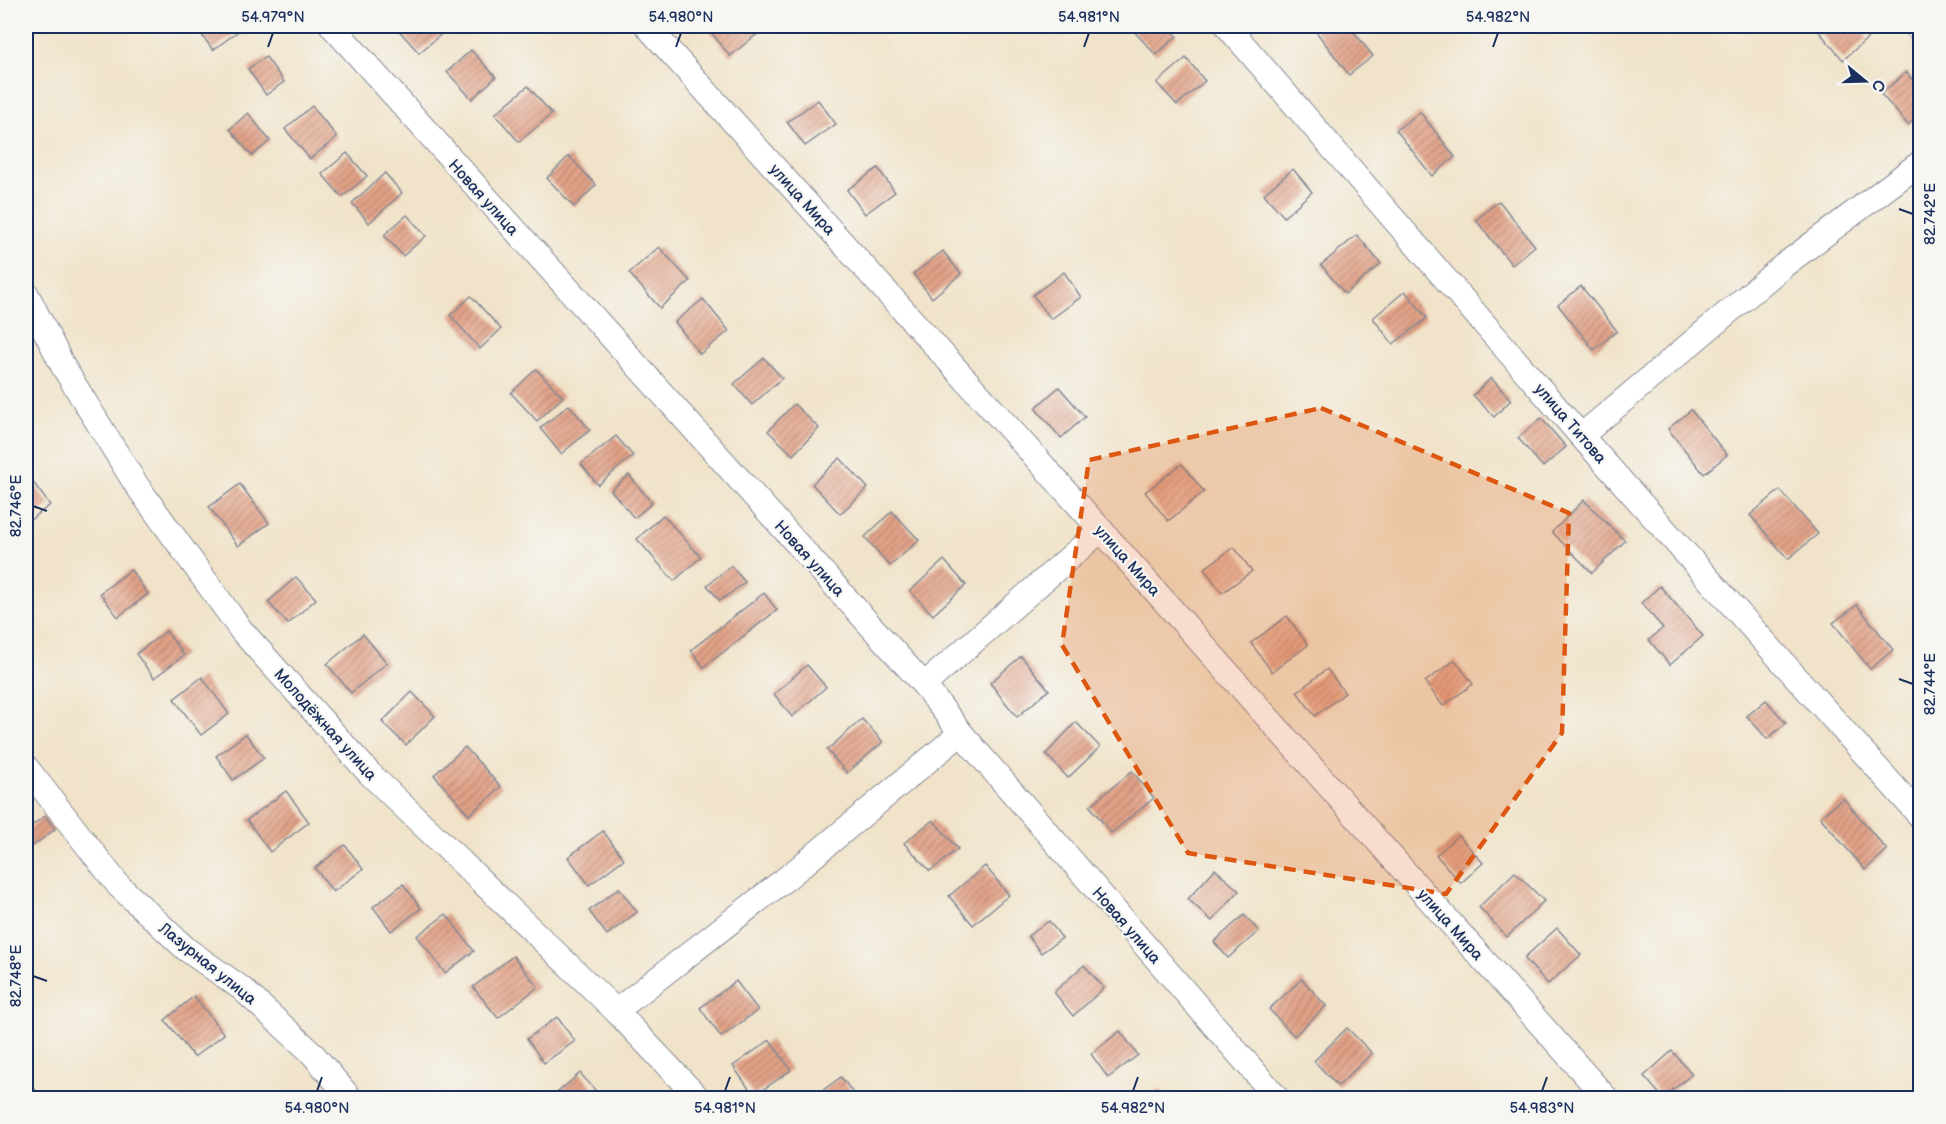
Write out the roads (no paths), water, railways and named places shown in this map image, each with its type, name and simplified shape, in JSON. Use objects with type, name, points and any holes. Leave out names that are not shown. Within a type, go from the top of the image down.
[{"type":"street","name":"Новая улица","points":[[332,26],[924,685],[961,733],[1277,1098]]},
{"type":"street","name":"улица Мира","points":[[647,26],[1101,530],[1606,1098]]},
{"type":"street","name":"улица Титова","points":[[1227,26],[1581,436],[1920,816]]},
{"type":"street","points":[[1916,26],[1920,31]]},
{"type":"street","points":[[1581,436],[1783,266],[1920,163]]},
{"type":"street","name":"Молодёжная улица","points":[[26,292],[64,368],[135,483],[242,630],[369,773],[616,1011],[698,1098]]},
{"type":"street","points":[[924,685],[1101,530]]},
{"type":"street","points":[[616,1011],[793,873],[961,733]]},
{"type":"street","name":"Лазурная улица","points":[[26,767],[119,886],[186,949],[241,988],[311,1052],[350,1098]]}]
